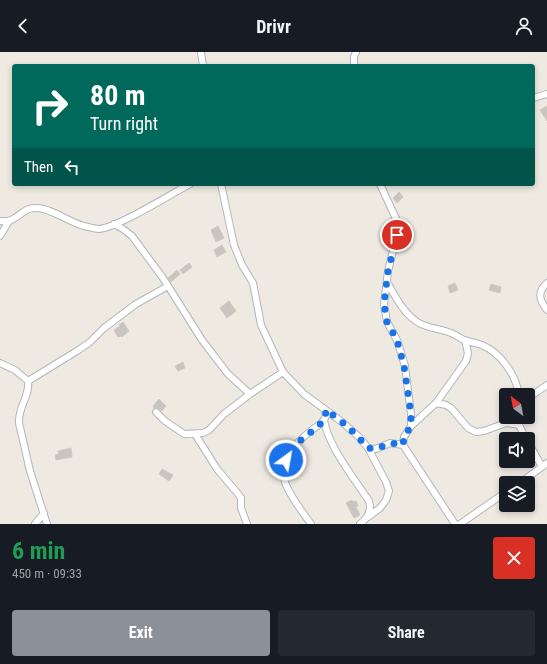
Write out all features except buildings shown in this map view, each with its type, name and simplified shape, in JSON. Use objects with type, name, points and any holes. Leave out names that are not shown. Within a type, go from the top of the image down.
[{"type":"street","points":[[201,52],[203,64]]},
{"type":"street","points":[[354,64],[356,52]]},
{"type":"street","points":[[535,97],[547,94]]},
{"type":"street","points":[[0,236],[9,221],[26,210],[34,207],[71,221],[99,229],[132,216],[186,186]]},
{"type":"street","points":[[221,186],[234,246],[242,265],[253,283],[261,325],[283,372],[304,394],[347,426],[368,448],[386,482],[389,491],[386,500],[380,508],[360,524]]},
{"type":"street","points":[[381,186],[398,223],[384,304],[386,316],[397,340],[404,366],[411,414],[411,426]]},
{"type":"street","points":[[0,221],[9,221]]},
{"type":"street","points":[[114,224],[132,236],[168,286],[202,340],[218,362],[228,374],[250,394]]},
{"type":"street","points":[[387,282],[398,301],[417,322],[482,345],[496,354],[504,362],[513,377],[517,388]]},
{"type":"street","points":[[547,283],[540,292],[540,299],[547,310]]},
{"type":"street","points":[[28,381],[84,347],[104,328],[136,304],[168,286]]},
{"type":"street","points":[[455,524],[403,445],[404,437],[411,426],[436,403],[466,361],[468,347],[465,340]]},
{"type":"street","points":[[0,363],[15,370],[28,381],[29,388],[18,414],[19,423],[30,471],[47,524]]},
{"type":"street","points":[[156,412],[165,422],[184,434],[203,433],[209,430],[224,414],[250,394],[283,372]]},
{"type":"street","points":[[535,393],[547,385]]},
{"type":"street","points":[[436,403],[446,405],[451,408],[468,428],[476,432],[484,431],[506,423],[520,425],[523,432]]},
{"type":"street","points":[[311,524],[286,484],[283,471],[292,448],[297,442],[324,420],[326,415],[325,410]]},
{"type":"street","points":[[324,420],[328,436],[369,501],[370,507],[368,517]]},
{"type":"street","points":[[195,434],[217,469],[241,498],[241,508],[247,524]]},
{"type":"street","points":[[368,448],[376,449],[390,443],[403,445]]},
{"type":"street","points":[[529,476],[544,465],[535,452]]},
{"type":"street","points":[[460,524],[499,497]]},
{"type":"street","points":[[35,524],[44,513]]},
{"type":"route","points":[[286,460],[297,442],[324,420],[326,415],[325,410],[342,422],[368,448],[372,450],[390,443],[403,445],[402,441],[411,426],[411,414],[404,366],[397,340],[387,322],[384,304],[388,271],[397,235]]}]
